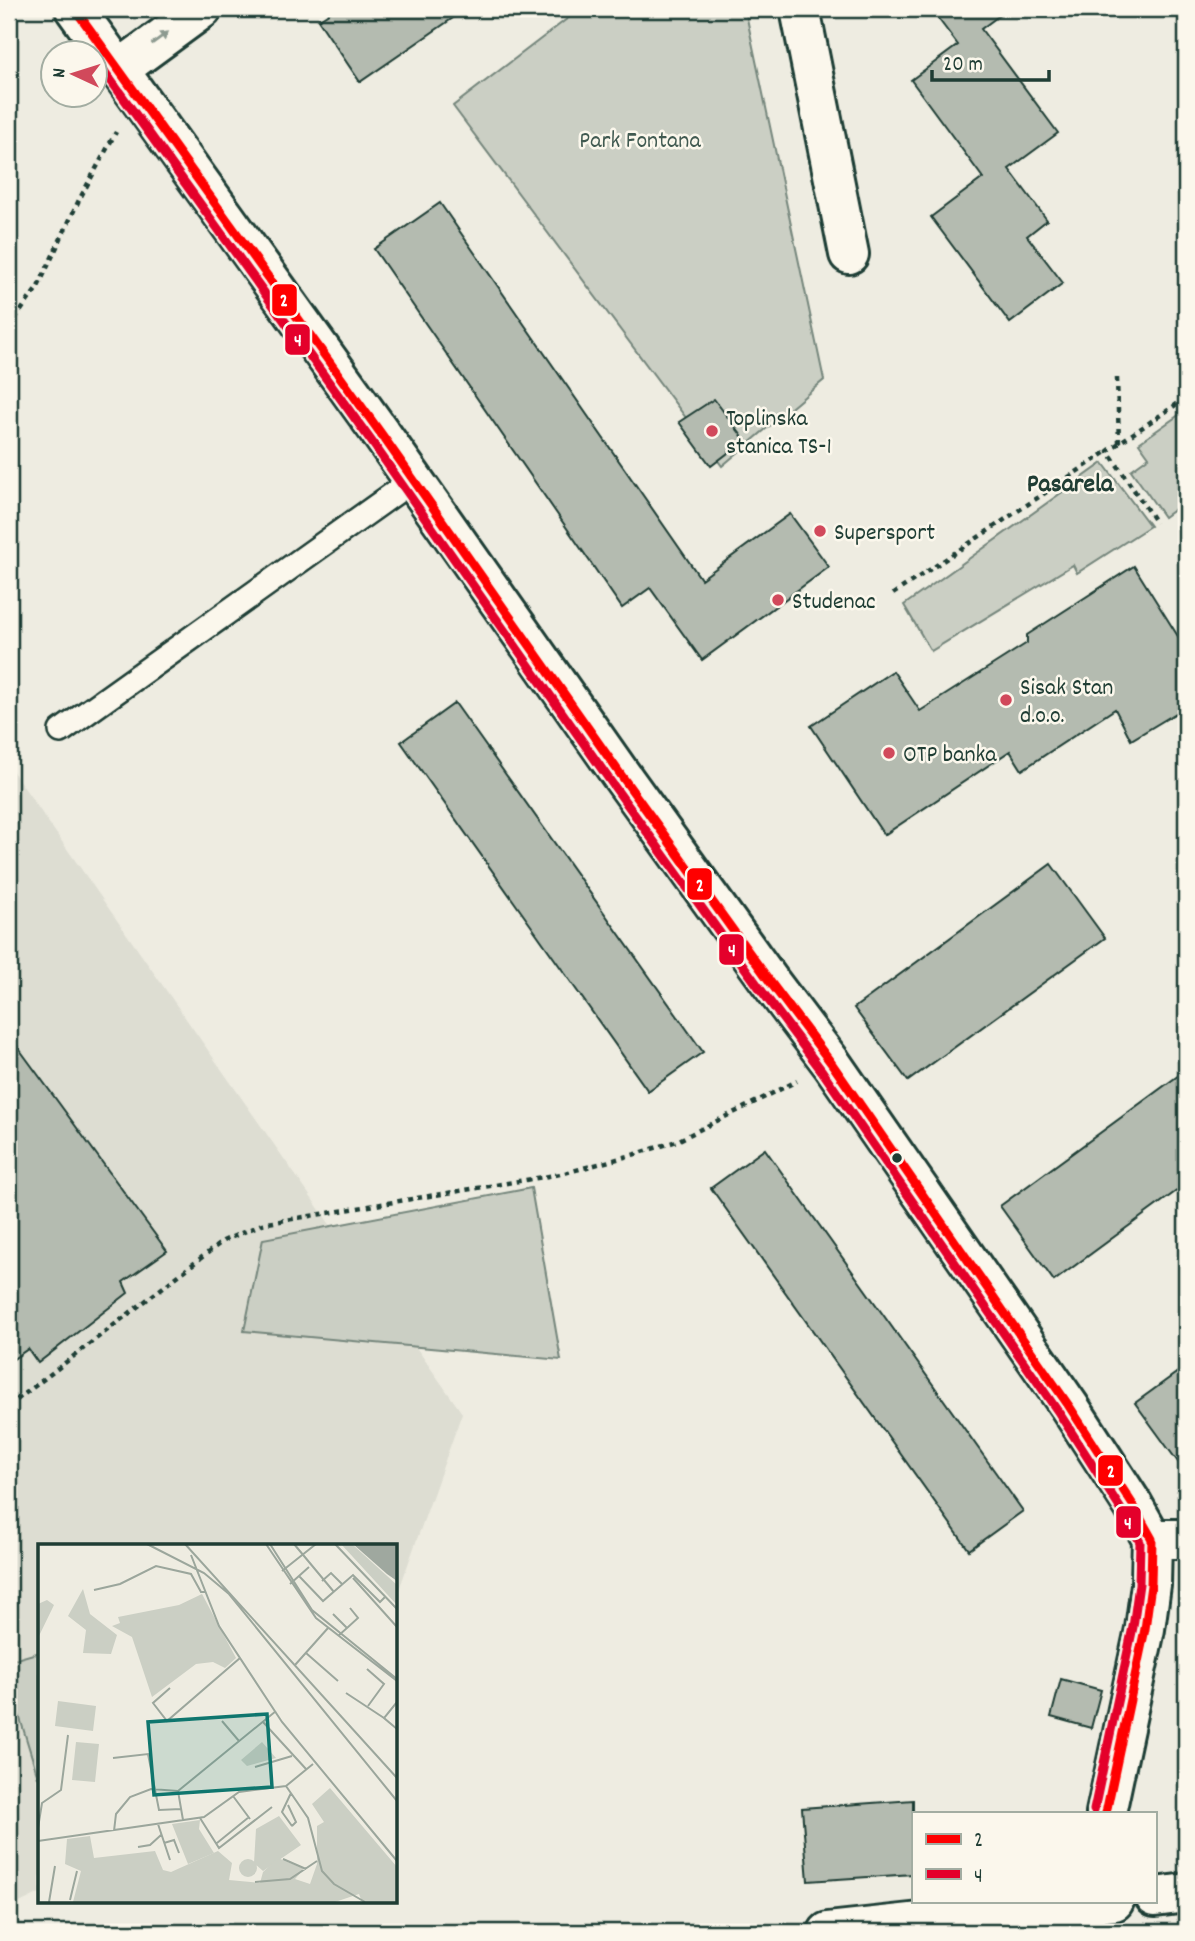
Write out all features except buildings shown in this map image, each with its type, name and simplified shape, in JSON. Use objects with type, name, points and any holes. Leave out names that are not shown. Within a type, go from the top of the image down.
[{"type":"street","points":[[75,9],[621,775],[832,1064],[1069,1406],[1133,1505],[1169,1539],[1151,1585],[1145,1629],[1106,1812]]},
{"type":"street","points":[[130,83],[202,9]]},
{"type":"street","points":[[800,9],[849,254]]},
{"type":"street","points":[[1156,1896],[1186,1893]]},
{"type":"street","points":[[828,1932],[1100,1909]]},
{"type":"lane","points":[[61,731],[413,480]]},
{"type":"path","points":[[9,327],[38,287],[79,200],[120,126],[130,83]]},
{"type":"path","points":[[1117,378],[1119,443]]},
{"type":"path","points":[[892,594],[1186,398]]},
{"type":"path","points":[[1108,450],[1156,523]]},
{"type":"path","points":[[9,1406],[223,1241],[262,1224],[561,1174],[636,1154],[677,1141],[832,1064]]},
{"type":"shaded area","points":[[9,766],[462,1413],[397,1595],[397,1544],[38,1544],[38,1894],[9,1908]]},
{"type":"green space","name":"Park Fontana","points":[[580,9],[745,9],[824,380],[722,466],[453,106]]},
{"type":"green space","points":[[1186,410],[1186,501],[1164,517],[1131,470],[1149,457],[1139,443]]},
{"type":"green space","points":[[1103,463],[1150,526],[1077,573],[1073,565],[931,651],[904,605]]},
{"type":"green space","points":[[531,1188],[561,1360],[244,1331],[263,1239]]},
{"type":"green space","points":[[38,1653],[38,1777],[9,1682],[9,1661]]},
{"type":"transit line","name":"2","points":[[75,9],[382,435],[621,775],[832,1064],[1069,1406],[1133,1505],[1152,1539],[1151,1585],[1145,1629],[1106,1812]]},
{"type":"transit line","name":"4","points":[[108,76],[372,442],[611,782],[822,1071],[1059,1413],[1140,1542],[1139,1584],[1133,1627],[1094,1810]]},
{"type":"place","name":"Toplinska stanica TS-1","points":[[712,431]]},
{"type":"place","name":"Supersport","points":[[820,531]]},
{"type":"place","name":"Studenac","points":[[778,600]]},
{"type":"place","name":"Sisak Stan d.o.o.","points":[[1006,700]]},
{"type":"place","name":"OTP banka","points":[[889,753]]},
{"type":"district","name":"Pasarela","points":[[1070,482]]}]
